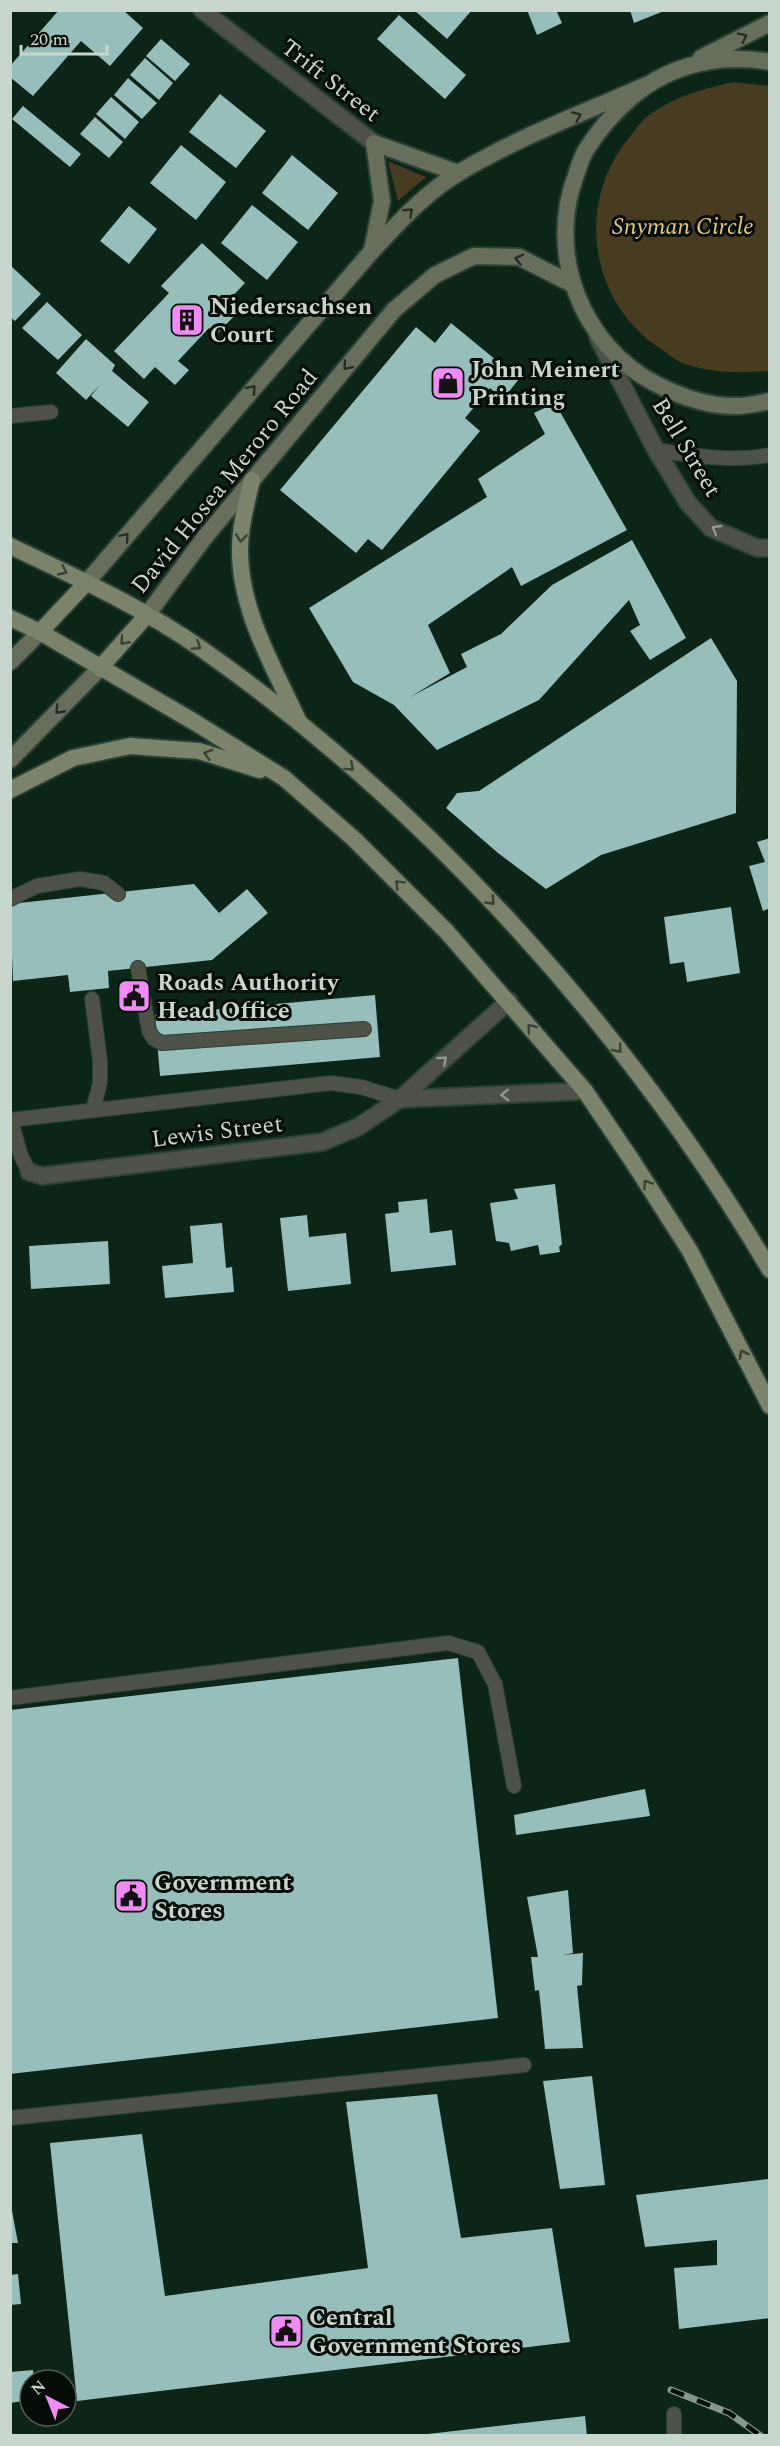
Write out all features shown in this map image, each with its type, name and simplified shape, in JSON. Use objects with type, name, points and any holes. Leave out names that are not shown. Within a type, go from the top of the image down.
[{"type":"main road","points":[[770,23],[646,85],[611,115],[585,152],[569,194],[564,239],[572,284],[596,333],[634,373],[683,398],[738,406],[770,401]]},
{"type":"main road","points":[[679,69],[715,60],[752,59],[770,62]]},
{"type":"main road","name":"David Hosea Meroro Road","points":[[87,582],[372,251],[420,202],[458,173],[509,146],[646,85]]},
{"type":"main road","points":[[372,251],[382,201],[374,143],[458,173]]},
{"type":"main road","name":"David Hosea Meroro Road","points":[[147,615],[252,480],[394,310],[435,275],[474,256],[519,257],[572,284]]},
{"type":"main road","points":[[252,480],[243,519],[240,548],[243,584],[248,607],[260,638],[300,723]]},
{"type":"main road","points":[[10,546],[87,582],[202,649],[300,723],[438,848],[497,907],[555,972],[654,1095],[732,1205],[770,1270]]},
{"type":"main road","points":[[10,662],[87,582]]},
{"type":"main road","points":[[10,760],[100,668],[147,615]]},
{"type":"main road","points":[[10,618],[40,632],[196,723],[284,778],[354,839],[447,932],[585,1091],[690,1251],[770,1406]]},
{"type":"main road","points":[[10,790],[73,758],[130,746],[199,751],[284,778]]},
{"type":"street","name":"Trift Street","points":[[202,10],[374,143]]},
{"type":"street","points":[[767,10],[770,16]]},
{"type":"street","name":"Bell Street","points":[[596,333],[656,450],[688,502],[711,528],[757,548],[770,548]]},
{"type":"street","name":"Lewis Street","points":[[29,1172],[42,1176],[322,1142],[358,1127],[400,1099],[509,1001]]},
{"type":"street","points":[[400,1099],[585,1091]]},
{"type":"lane","points":[[10,416],[51,412]]},
{"type":"lane","points":[[656,450],[746,460],[770,455]]},
{"type":"lane","points":[[10,899],[37,886],[80,879],[104,883],[118,894]]},
{"type":"lane","points":[[138,968],[149,1031],[154,1039],[162,1043],[364,1029]]},
{"type":"lane","points":[[92,999],[100,1061],[100,1083],[93,1110]]},
{"type":"lane","points":[[29,1172],[21,1156],[11,1121],[332,1083],[361,1087],[400,1099]]},
{"type":"lane","points":[[10,1698],[448,1643],[478,1652],[495,1684],[514,1786]]},
{"type":"lane","points":[[10,2118],[525,2065]]},
{"type":"lane","points":[[674,2414],[674,2436]]},
{"type":"green space","name":"Snyman Circle","points":[[733,82],[769,86],[770,371],[714,371],[674,359],[635,327],[617,304],[604,277],[598,249],[596,221],[601,192],[612,164],[638,126],[645,118],[676,99]]},
{"type":"green space","points":[[388,161],[426,177],[398,201]]},
{"type":"building","points":[[59,10],[123,10],[143,28],[110,66],[81,41],[33,96],[10,77],[10,66]]},
{"type":"building","points":[[414,10],[472,10],[447,39]]},
{"type":"building","points":[[527,10],[556,10],[562,23],[537,35]]},
{"type":"building","points":[[630,10],[664,10],[664,11],[634,23]]},
{"type":"building","points":[[399,15],[466,75],[445,99],[377,39]]},
{"type":"building","points":[[161,39],[190,64],[175,81],[146,56]]},
{"type":"building","points":[[145,58],[173,83],[159,100],[130,75]]},
{"type":"building","points":[[128,78],[157,103],[142,119],[114,95]]},
{"type":"building","points":[[220,94],[266,131],[236,168],[189,132]]},
{"type":"building","points":[[111,97],[139,122],[125,139],[96,114]]},
{"type":"building","points":[[23,106],[81,154],[70,167],[12,119]]},
{"type":"building","points":[[95,117],[123,142],[109,158],[80,134]]},
{"type":"building","points":[[181,145],[226,182],[196,220],[150,183]]},
{"type":"building","points":[[292,155],[338,193],[308,230],[262,193]]},
{"type":"building","points":[[252,205],[298,242],[267,280],[221,243]]},
{"type":"building","points":[[129,206],[157,229],[129,264],[100,241]]},
{"type":"building","name":"Niedersachsen Court","points":[[202,243],[245,283],[227,302],[238,312],[216,335],[209,328],[178,361],[189,370],[175,385],[155,367],[144,379],[114,351],[169,293],[161,286]]},
{"type":"building","points":[[10,265],[41,294],[15,321],[10,317]]},
{"type":"building","points":[[47,302],[82,335],[58,360],[22,328]]},
{"type":"building","points":[[451,323],[519,379],[503,399],[490,388],[465,418],[480,431],[382,550],[368,539],[356,553],[280,490],[416,327],[435,343]]},
{"type":"building","points":[[86,339],[115,365],[112,371],[149,402],[128,427],[91,396],[100,385],[86,400],[56,373]]},
{"type":"building","points":[[555,403],[627,530],[521,586],[512,567],[428,625],[450,673],[410,697],[467,667],[461,654],[501,634],[552,585],[632,540],[686,638],[650,660],[630,631],[640,625],[629,600],[539,700],[437,750],[394,705],[353,682],[309,608],[487,497],[478,479],[545,434],[534,413]]},
{"type":"building","points":[[711,638],[737,681],[736,813],[601,855],[546,889],[498,853],[446,808],[457,793],[479,791]]},
{"type":"building","points":[[770,838],[770,908],[763,911],[749,866],[765,862],[757,842]]},
{"type":"building","points":[[194,884],[219,913],[247,889],[268,913],[212,960],[108,971],[109,988],[70,992],[68,975],[13,981],[10,904]]},
{"type":"building","points":[[731,907],[740,973],[687,982],[684,962],[670,964],[664,917]]},
{"type":"building","points":[[375,995],[380,1057],[160,1076],[155,1015]]},
{"type":"building","points":[[555,1184],[562,1244],[559,1247],[560,1252],[540,1255],[538,1245],[511,1251],[509,1243],[496,1241],[490,1203],[518,1199],[514,1189]]},
{"type":"building","points":[[427,1199],[430,1233],[452,1230],[456,1265],[391,1272],[385,1214],[399,1212],[398,1202]]},
{"type":"building","points":[[307,1215],[309,1237],[346,1233],[351,1284],[288,1291],[280,1218]]},
{"type":"building","points":[[222,1223],[226,1268],[232,1267],[234,1292],[165,1298],[162,1266],[193,1263],[190,1226]]},
{"type":"building","points":[[108,1241],[110,1284],[31,1289],[29,1246]]},
{"type":"building","points":[[458,1658],[498,2018],[10,2074],[10,1710]]},
{"type":"building","points":[[645,1789],[650,1816],[516,1835],[514,1815]]},
{"type":"building","points":[[568,1890],[573,1953],[563,1955],[583,1953],[582,1985],[577,1986],[583,2048],[545,2049],[539,1990],[535,1991],[531,1957],[538,1957],[527,1897]]},
{"type":"building","points":[[592,2076],[605,2185],[560,2189],[543,2081]]},
{"type":"building","points":[[437,2094],[461,2238],[552,2228],[570,2342],[78,2401],[78,2368],[74,2368],[50,2143],[142,2134],[165,2296],[368,2268],[346,2102]]},
{"type":"building","points":[[768,2179],[770,2318],[679,2329],[674,2268],[717,2265],[717,2240],[645,2247],[636,2195]]},
{"type":"building","points":[[10,2200],[18,2243],[10,2243]]},
{"type":"building","points":[[18,2274],[21,2304],[10,2305],[10,2275]]},
{"type":"building","points":[[18,2371],[18,2402],[10,2403],[10,2372]]},
{"type":"building","points":[[585,2416],[587,2436],[428,2436],[428,2434]]},
{"type":"railway","points":[[671,2390],[729,2413],[761,2436]]},
{"type":"place","name":"Niedersachsen Court","points":[[187,320]]},
{"type":"place","name":"John Meinert Printing","points":[[448,383]]},
{"type":"place","name":"Roads Authority Head Office","points":[[134,996]]},
{"type":"place","name":"Government Stores","points":[[131,1896]]},
{"type":"place","name":"Central Government Stores","points":[[286,2331]]}]
